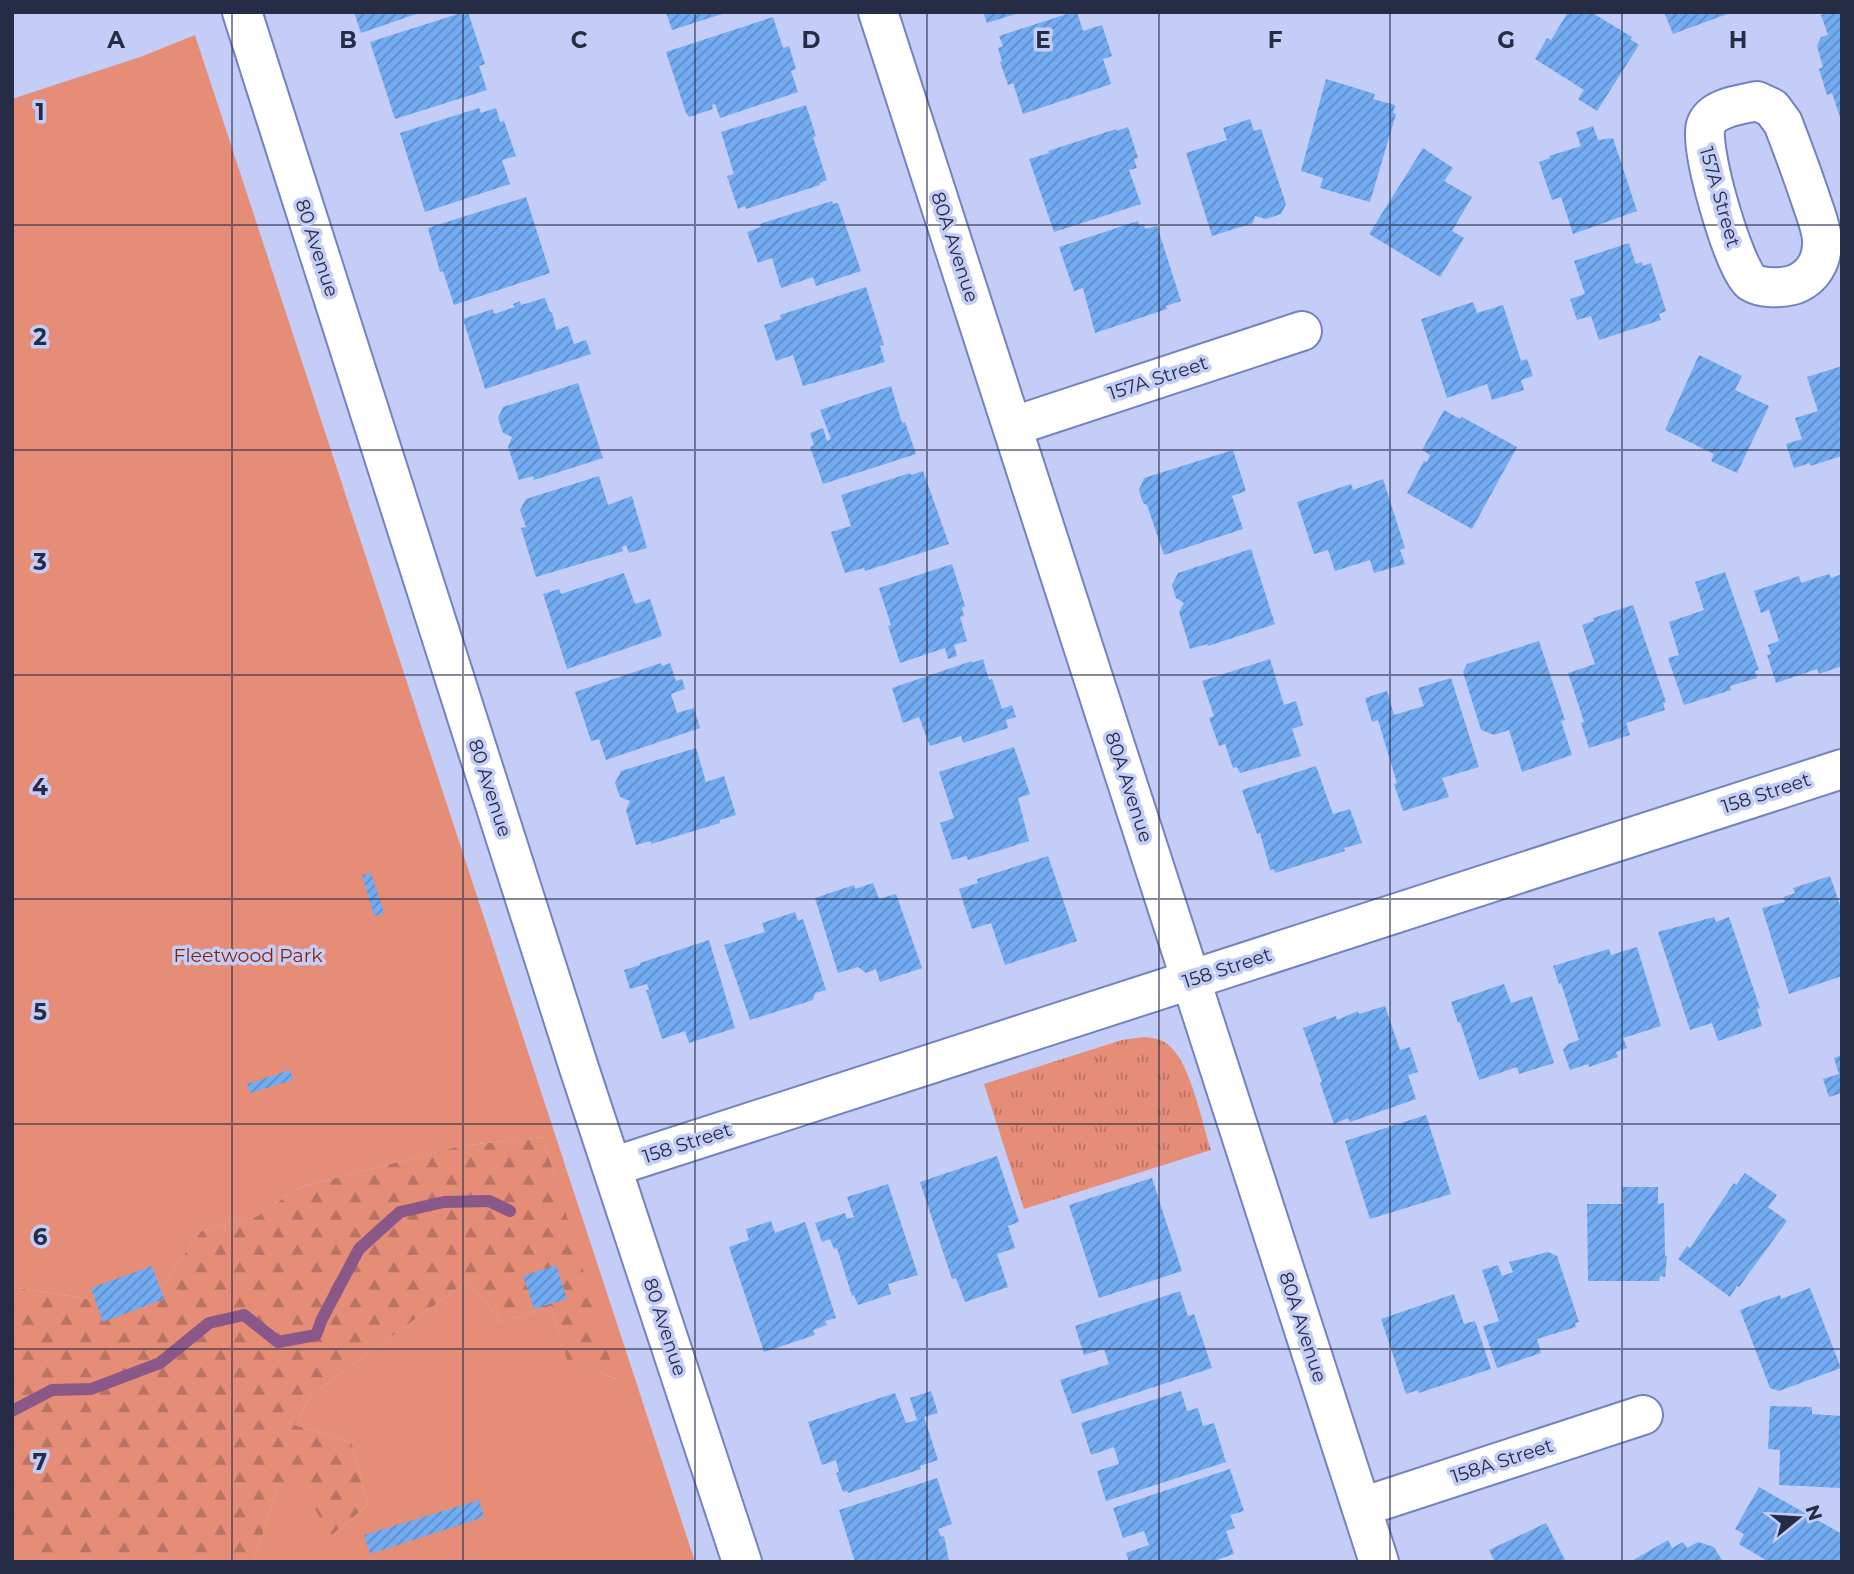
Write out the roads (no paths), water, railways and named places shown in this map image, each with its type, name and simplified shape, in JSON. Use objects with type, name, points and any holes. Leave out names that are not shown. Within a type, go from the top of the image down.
[{"type":"street","name":"80 Avenue","points":[[242,12],[612,1167],[743,1562]]},
{"type":"street","name":"80A Avenue","points":[[878,12],[1379,1562]]},
{"type":"street","name":"157A Street","points":[[1757,101],[1772,107],[1783,123],[1832,228],[1815,269],[1808,278],[1792,285],[1777,287],[1751,282],[1742,271],[1722,216],[1705,152],[1703,137],[1710,117],[1718,111],[1757,101]]},
{"type":"street","name":"157A Street","points":[[1014,426],[1302,331]]},
{"type":"street","name":"158 Street","points":[[612,1167],[1842,769]]},
{"type":"street","name":"158A Street","points":[[1362,1507],[1643,1415]]},
{"type":"waterway","points":[[12,1411],[52,1390],[91,1389],[160,1363],[209,1323],[244,1315],[278,1342],[316,1335],[359,1249],[400,1212],[444,1202],[489,1201],[510,1211]]},
{"type":"park label","name":"Fleetwood Park","points":[[248,955]]}]
